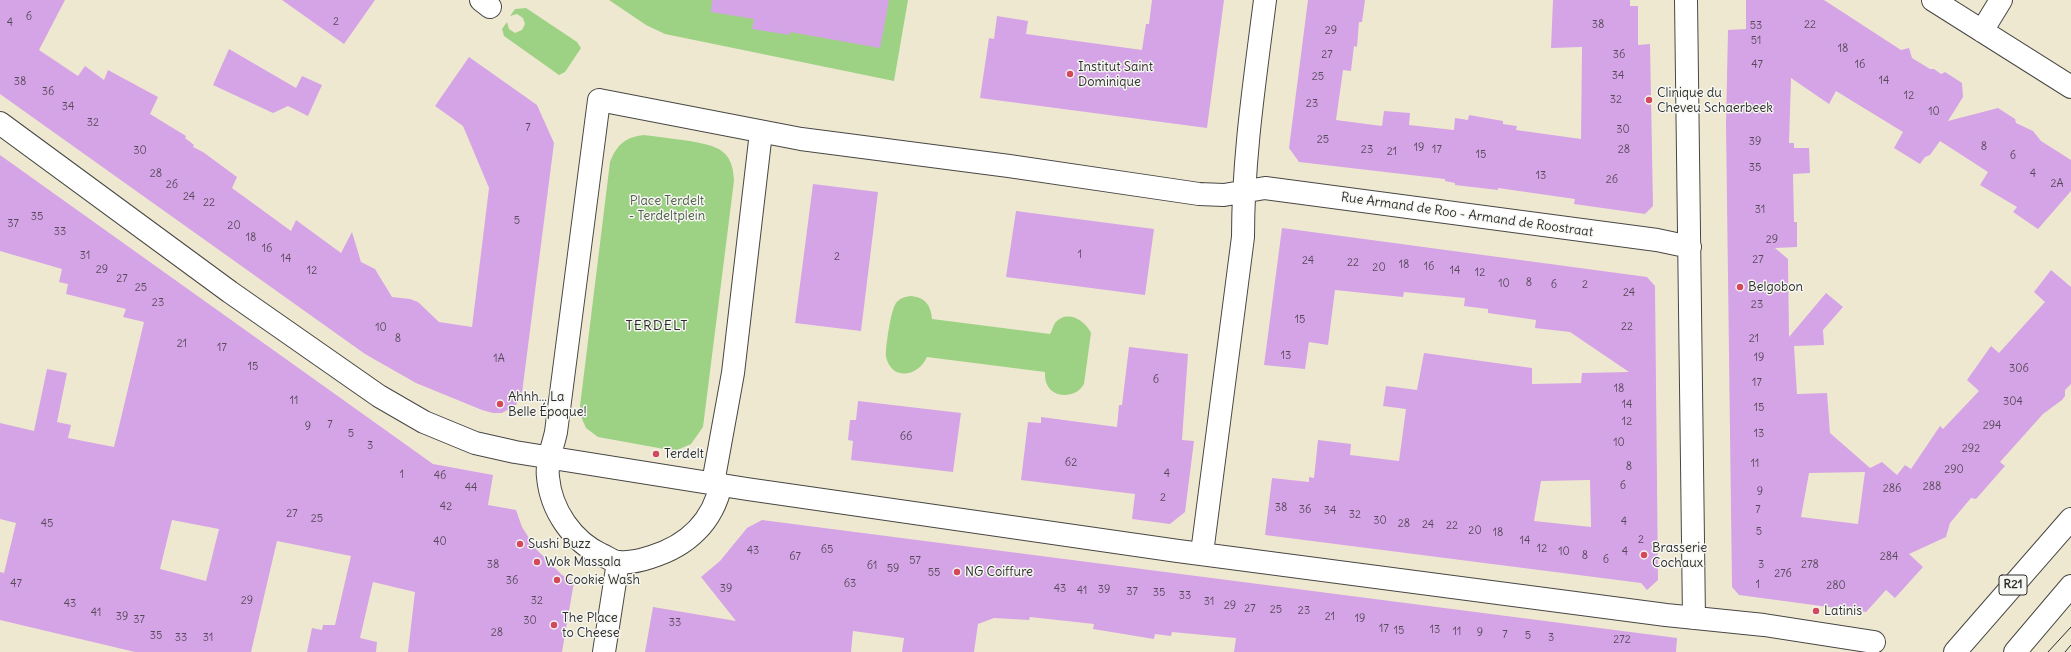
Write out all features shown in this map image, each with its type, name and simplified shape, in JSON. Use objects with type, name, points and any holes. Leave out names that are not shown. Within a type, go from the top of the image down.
[{"type":"street","points":[[1202,553],[1243,237],[1243,192],[1246,148],[1265,0]]},
{"type":"street","points":[[1686,0],[1694,618]]},
{"type":"street","points":[[1933,0],[2071,87]]},
{"type":"street","points":[[1982,31],[2000,0]]},
{"type":"street","points":[[599,100],[761,132],[733,373],[717,484],[718,500],[709,516],[689,538],[670,551],[642,560],[618,562],[593,551],[568,529],[552,499],[547,475],[556,432],[599,100]]},
{"type":"street","points":[[0,123],[230,292],[379,396],[424,422],[475,443],[717,484],[1202,553],[1694,618],[1764,625],[1874,642]]},
{"type":"street","name":"Rue Armand de Roo - Armand de Roostraat","points":[[761,132],[801,139],[1001,165],[1199,194],[1224,195],[1265,188],[1649,239],[1690,247]]},
{"type":"street","name":"R21","points":[[1955,652],[2071,519]]},
{"type":"street","points":[[604,652],[618,562]]},
{"type":"street","points":[[2015,652],[2071,586]]},
{"type":"green space","points":[[609,0],[908,0],[894,81],[665,34],[646,25]]},
{"type":"green space","points":[[526,8],[577,42],[581,48],[565,72],[559,75],[504,36],[502,29],[507,22],[509,29],[515,33],[522,30],[525,24],[523,18],[517,14],[510,16],[515,9]]},
{"type":"green space","name":"Place Terdelt - Terdeltplein","points":[[644,135],[690,141],[709,145],[722,151],[731,162],[734,181],[703,427],[691,444],[675,451],[598,437],[586,428],[582,419],[580,406],[610,162],[616,150],[623,142]]},
{"type":"green space","points":[[910,296],[920,298],[929,306],[932,319],[1050,334],[1055,323],[1060,319],[1070,317],[1080,320],[1085,324],[1091,333],[1084,384],[1080,389],[1070,394],[1058,394],[1049,388],[1046,381],[1045,372],[927,357],[918,369],[912,372],[906,374],[894,370],[889,365],[886,357],[886,346],[890,321],[896,303],[904,297]]},
{"type":"building","points":[[0,0],[65,0],[39,50],[78,76],[85,66],[104,80],[108,70],[158,97],[150,114],[186,136],[185,138],[194,145],[193,147],[203,152],[237,177],[232,188],[291,231],[296,220],[341,253],[352,232],[361,262],[375,269],[392,297],[410,299],[418,302],[439,322],[472,327],[489,188],[463,126],[435,106],[469,57],[537,105],[554,143],[522,393],[516,405],[502,413],[493,413],[482,410],[416,383],[365,354],[0,94]]},
{"type":"building","points":[[282,0],[375,0],[344,44]]},
{"type":"building","points":[[712,0],[889,0],[880,48],[790,32],[790,35],[752,29],[754,19],[711,12]]},
{"type":"building","points":[[1152,0],[1224,0],[1207,128],[980,98],[989,38],[994,39],[997,16],[1028,21],[1026,34],[1142,50],[1146,24],[1149,24]]},
{"type":"building","points":[[1308,0],[1365,0],[1362,22],[1359,22],[1357,47],[1354,46],[1351,71],[1343,70],[1336,120],[1382,126],[1384,111],[1410,113],[1409,125],[1454,130],[1455,118],[1468,120],[1469,115],[1503,121],[1503,124],[1517,126],[1516,130],[1581,139],[1582,47],[1551,48],[1553,0],[1630,0],[1630,6],[1638,6],[1638,45],[1650,44],[1653,206],[1645,214],[1574,204],[1575,199],[1498,188],[1498,190],[1455,185],[1455,183],[1445,181],[1445,179],[1299,162],[1289,148]]},
{"type":"building","points":[[1746,0],[1824,0],[1901,50],[1909,48],[1912,58],[1930,69],[1934,69],[1941,74],[1945,72],[1962,83],[1963,97],[1948,121],[1998,108],[2015,119],[2016,123],[2033,131],[2041,141],[2071,160],[2071,191],[2038,229],[2013,212],[2017,207],[1980,185],[1988,172],[1940,141],[1930,155],[1925,157],[1920,164],[1894,148],[1903,132],[1836,91],[1829,104],[1791,78],[1789,143],[1794,143],[1794,148],[1809,148],[1810,173],[1793,174],[1794,222],[1797,222],[1797,247],[1775,248],[1788,259],[1789,337],[1826,293],[1843,307],[1823,330],[1824,345],[1794,346],[1797,394],[1827,393],[1830,433],[1870,468],[1882,462],[1897,475],[1905,465],[1911,469],[1940,426],[1943,429],[1979,391],[1967,380],[1991,346],[1999,353],[2045,302],[2034,292],[2051,270],[2071,287],[2071,384],[2065,390],[2065,396],[2043,414],[2000,462],[2005,466],[1976,499],[1971,498],[1950,523],[1946,537],[1909,554],[1923,567],[1895,598],[1886,590],[1866,612],[1739,595],[1732,587],[1726,124],[1728,30],[1746,29]],"holes":[[[1865,472],[1858,524],[1801,517],[1809,473]]]},
{"type":"building","points":[[229,49],[296,88],[302,76],[322,85],[308,116],[288,106],[273,113],[213,85]]},
{"type":"building","points":[[0,155],[433,464],[493,475],[488,505],[516,510],[522,527],[536,549],[562,575],[574,582],[562,652],[408,652],[415,592],[373,582],[360,638],[377,642],[376,652],[307,652],[312,628],[322,630],[323,625],[335,625],[351,556],[277,541],[251,652],[135,652],[0,620],[0,572],[4,573],[16,523],[0,519],[0,423],[34,431],[47,369],[67,373],[57,422],[71,425],[68,438],[114,447],[144,322],[123,317],[126,309],[66,294],[68,284],[59,282],[62,269],[0,251]],"holes":[[[172,520],[219,529],[206,581],[160,569]]]},
{"type":"building","points":[[813,184],[878,192],[861,331],[795,323]]},
{"type":"building","points":[[1016,211],[1154,229],[1145,295],[1006,277]]},
{"type":"building","points":[[1282,228],[1647,277],[1655,286],[1658,580],[1647,590],[1641,583],[1265,535],[1272,478],[1309,482],[1309,477],[1314,478],[1318,440],[1351,444],[1350,455],[1399,461],[1406,409],[1383,406],[1386,386],[1417,390],[1424,353],[1532,368],[1532,384],[1581,383],[1582,373],[1629,372],[1570,332],[1535,328],[1536,320],[1488,313],[1488,309],[1464,306],[1465,298],[1404,292],[1403,297],[1335,290],[1328,345],[1309,342],[1305,369],[1264,365]],"holes":[[[1590,480],[1591,527],[1534,521],[1541,481]]]},
{"type":"building","points":[[1129,347],[1188,354],[1182,440],[1194,441],[1185,512],[1170,524],[1132,519],[1135,494],[1021,480],[1028,422],[1041,423],[1041,417],[1117,427],[1119,405],[1122,405]]},
{"type":"building","points":[[858,401],[961,413],[953,472],[851,460],[853,441],[848,440],[850,420],[856,420]]},
{"type":"building","points":[[762,520],[1677,638],[1676,652],[1234,652],[1236,638],[1172,632],[1171,636],[1155,634],[1154,639],[1093,629],[1094,624],[1030,617],[1029,620],[994,618],[978,624],[974,652],[902,652],[904,638],[853,631],[851,652],[645,652],[653,607],[736,621],[701,577],[720,561],[747,528]]},
{"type":"tram line","points":[[2048,652],[2071,627]]},
{"type":"tram line","points":[[2065,652],[2071,645]]},
{"type":"place","name":"Institut Saint Dominique","points":[[1070,74]]},
{"type":"place","name":"Clinique du Cheveu Schaerbeek","points":[[1649,100]]},
{"type":"place","name":"Belgobon","points":[[1740,287]]},
{"type":"place","name":"Ahhh... La Belle Époque!","points":[[500,404]]},
{"type":"place","name":"Terdelt","points":[[656,454]]},
{"type":"place","name":"Sushi Buzz","points":[[520,544]]},
{"type":"place","name":"Brasserie Cochaux","points":[[1644,555]]},
{"type":"place","name":"Wok Massala","points":[[537,562]]},
{"type":"place","name":"NG Coiffure","points":[[957,572]]},
{"type":"place","name":"Cookie Wash","points":[[557,580]]},
{"type":"place","name":"Latinis","points":[[1816,611]]},
{"type":"place","name":"The Place to Cheese","points":[[554,625]]},
{"type":"district","name":"TERDELT","points":[[657,326]]}]
